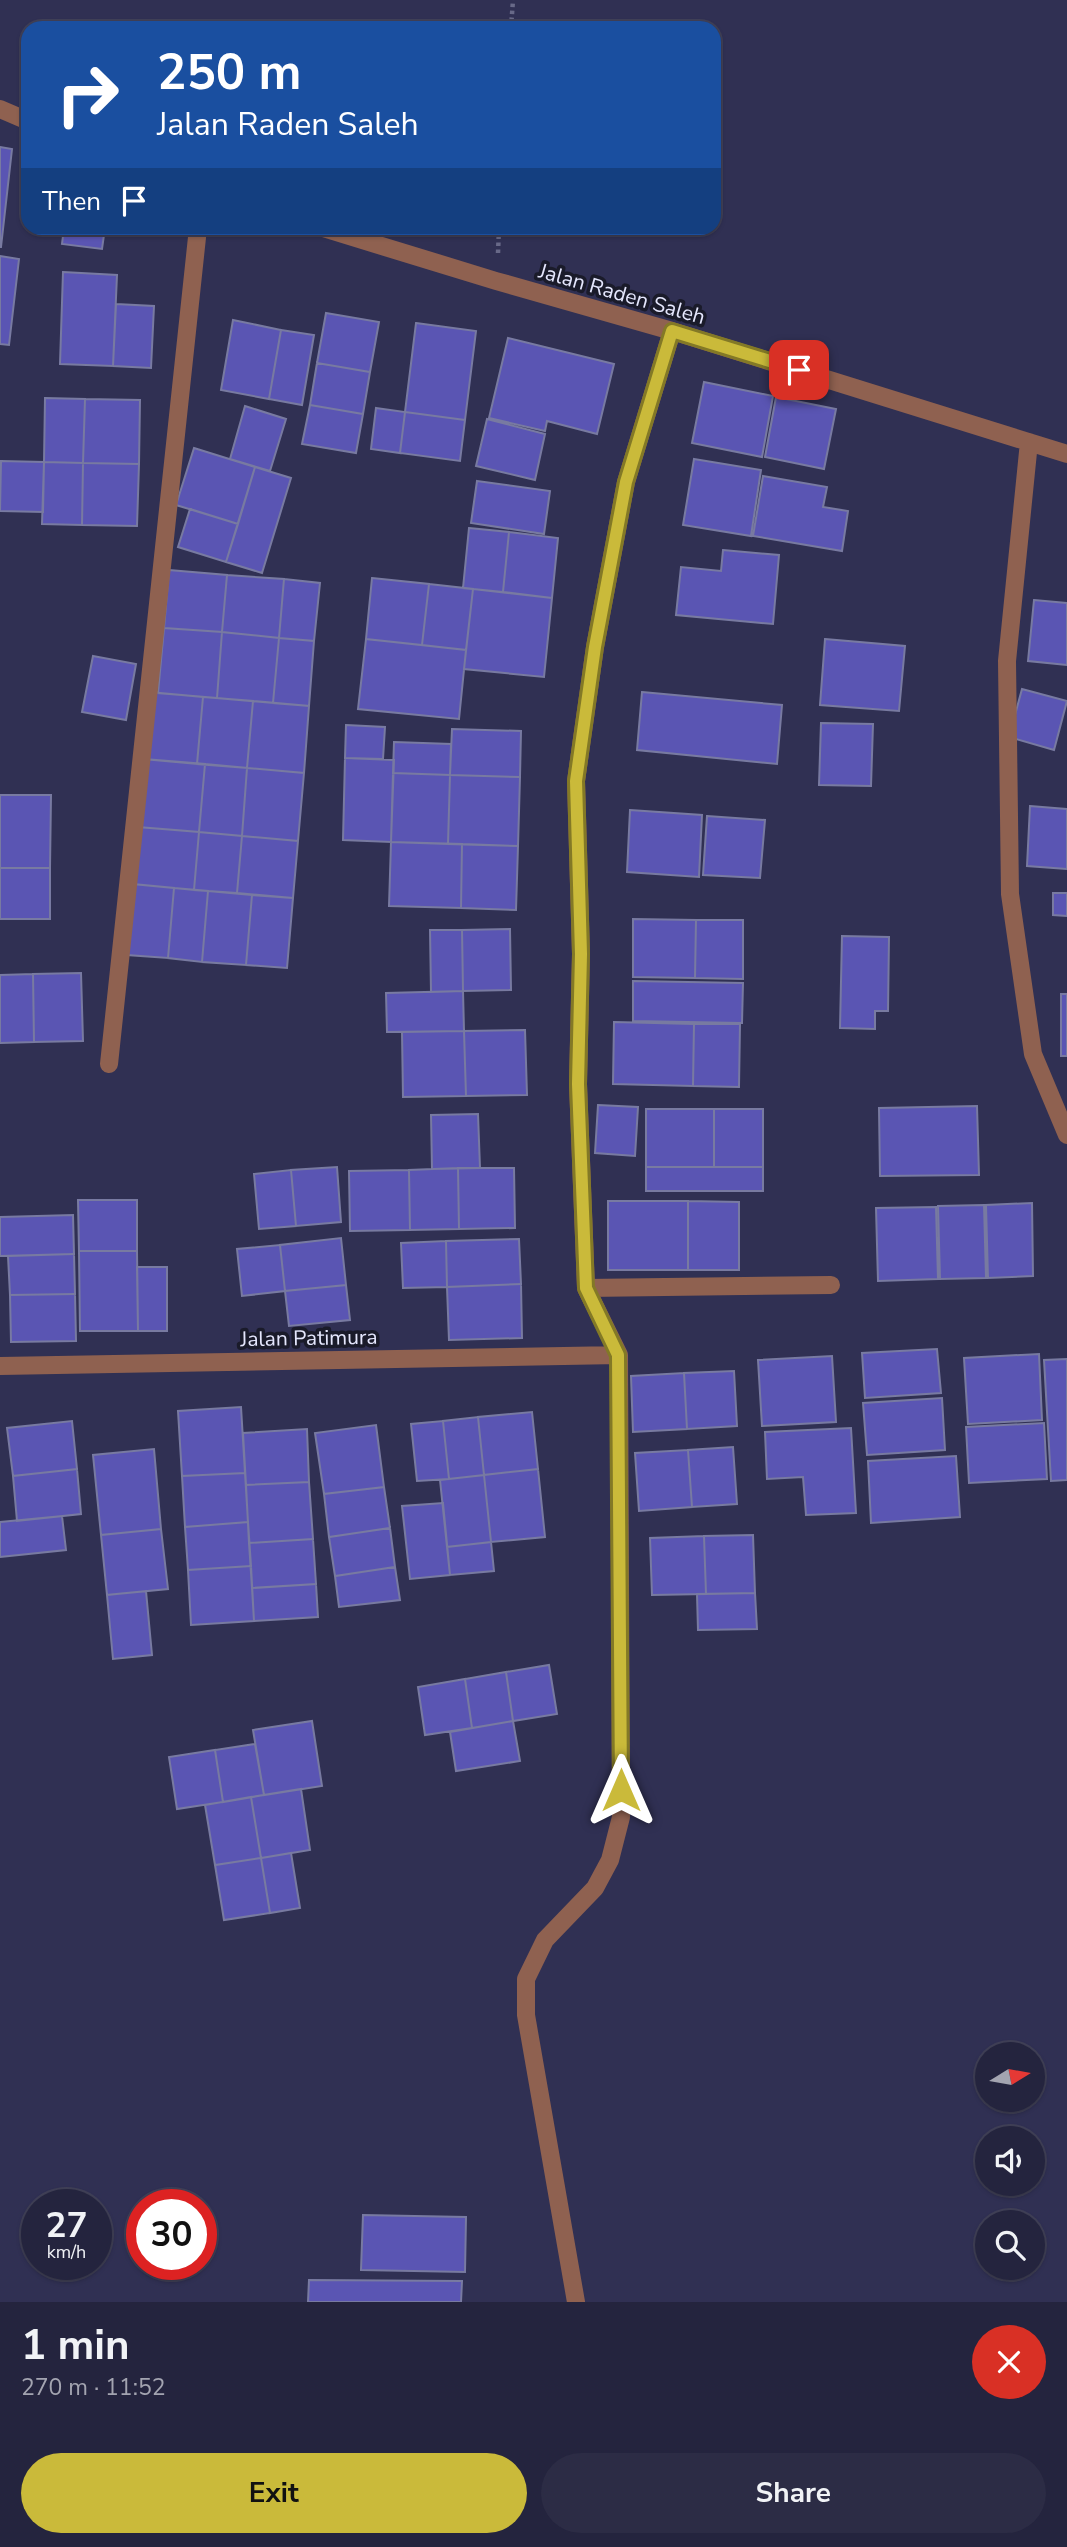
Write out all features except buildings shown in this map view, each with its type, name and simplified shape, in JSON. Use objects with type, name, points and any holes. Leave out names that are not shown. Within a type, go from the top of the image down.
[{"type":"street","points":[[0,109],[21,118]]},
{"type":"street","points":[[109,1064],[197,235]]},
{"type":"street","name":"Jalan Raden Saleh","points":[[346,235],[672,331],[1067,454]]},
{"type":"street","points":[[576,2302],[526,2015],[526,1979],[545,1940],[595,1888],[610,1860],[621,1817],[618,1355],[586,1288],[578,1084],[581,954],[576,781],[595,647],[626,482],[672,331]]},
{"type":"street","points":[[1029,442],[1007,661],[1010,894],[1033,1054],[1067,1135]]},
{"type":"street","points":[[586,1288],[831,1285]]},
{"type":"street","name":"Jalan Patimura","points":[[0,1366],[618,1355]]},
{"type":"path","points":[[512,21],[513,0]]},
{"type":"route","points":[[621,1790],[618,1355],[586,1288],[578,1084],[581,954],[576,781],[595,647],[626,482],[672,331],[799,370]]}]
